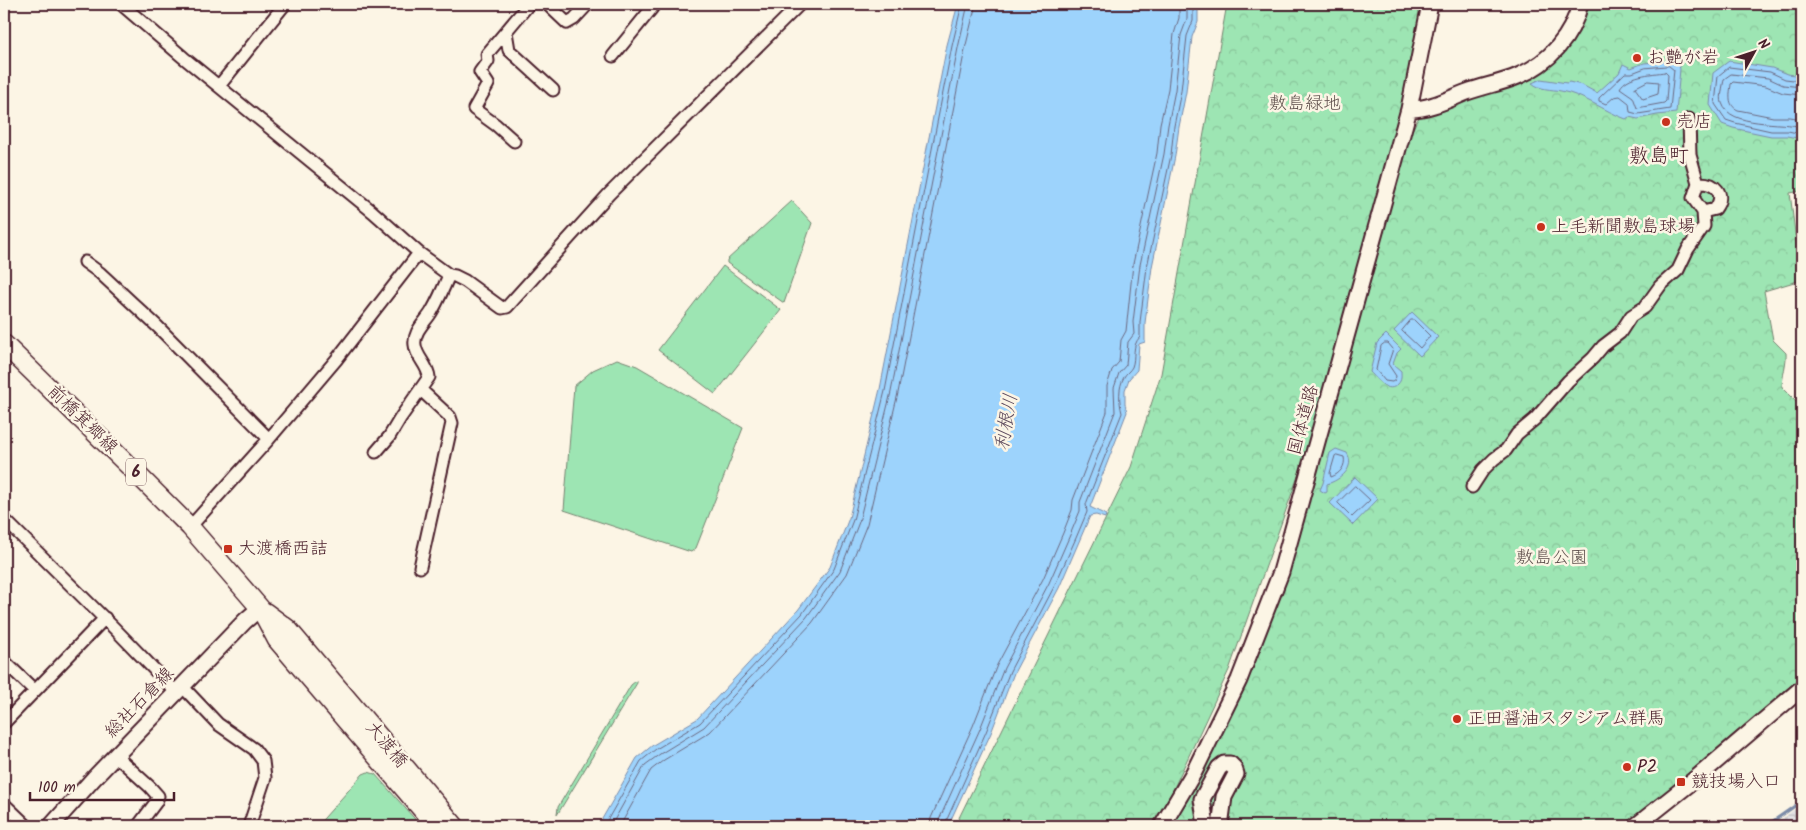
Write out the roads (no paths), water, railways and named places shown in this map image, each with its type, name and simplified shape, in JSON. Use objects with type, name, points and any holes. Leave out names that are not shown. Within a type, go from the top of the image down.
[{"type":"main road","name":"前橋箕郷線","points":[[4,344],[190,527],[260,608],[288,629],[312,669]]},
{"type":"main road","name":"大渡橋","points":[[312,669],[436,826]]},
{"type":"main road","name":"大渡橋","points":[[312,669],[455,826]]},
{"type":"street","points":[[121,4],[419,253],[449,275],[466,281],[500,308],[507,307],[609,194],[800,4]]},
{"type":"street","points":[[219,86],[285,4]]},
{"type":"street","points":[[514,141],[474,109],[488,84],[480,72],[488,61],[487,54],[529,4]]},
{"type":"street","points":[[547,4],[568,23],[588,4]]},
{"type":"street","points":[[613,56],[652,8],[653,4]]},
{"type":"street","name":"国体道路","points":[[1162,826],[1194,772],[1239,680],[1281,572],[1409,109],[1430,4]]},
{"type":"street","points":[[1409,109],[1424,108],[1529,71],[1565,40],[1572,28],[1580,4]]},
{"type":"street","points":[[506,32],[509,50],[553,90]]},
{"type":"street","points":[[1472,487],[1483,470],[1506,450],[1517,434],[1535,420],[1568,381],[1593,358],[1602,346],[1620,333],[1631,316],[1645,307],[1660,286],[1678,270],[1688,249],[1704,226],[1703,212],[1694,198],[1698,183],[1690,155],[1689,119]]},
{"type":"street","points":[[1698,183],[1707,182],[1715,187],[1719,194],[1719,203],[1715,209],[1703,212]]},
{"type":"street","points":[[190,527],[346,349],[419,253]]},
{"type":"street","points":[[85,262],[100,273],[158,327],[269,439]]},
{"type":"street","points":[[376,452],[389,437],[429,377],[429,372],[416,350],[415,338],[431,313],[449,275]]},
{"type":"street","points":[[420,567],[452,423],[448,416],[421,390]]},
{"type":"street","points":[[4,519],[179,689],[218,724],[254,749],[263,761],[265,778],[249,826]]},
{"type":"street","name":"総社石倉線","points":[[51,826],[179,689],[260,608]]},
{"type":"street","points":[[4,723],[105,618]]},
{"type":"street","points":[[4,661],[34,690]]},
{"type":"street","points":[[1636,826],[1694,780],[1802,688]]},
{"type":"street","points":[[116,756],[158,796],[156,802],[138,826]]},
{"type":"street","points":[[1206,826],[1202,799],[1219,768],[1224,764],[1230,764],[1236,774],[1224,797],[1220,826]]},
{"type":"street","points":[[4,804],[28,826]]},
{"type":"water","name":"利根川","points":[[958,4],[1198,4],[1198,22],[1192,37],[1186,92],[1175,156],[1152,267],[1145,323],[1145,342],[1139,344],[1137,370],[1129,379],[1125,390],[1127,412],[1090,507],[1106,515],[1105,518],[1096,515],[1090,516],[1059,588],[1014,673],[991,733],[948,826],[598,826],[637,758],[653,745],[697,719],[798,610],[830,567],[849,518],[880,389],[947,45]]},
{"type":"water","points":[[1729,61],[1772,68],[1787,74],[1802,76],[1802,139],[1787,136],[1771,136],[1722,124],[1710,105],[1713,73]]},
{"type":"water","points":[[1678,62],[1680,69],[1676,113],[1638,119],[1629,117],[1626,119],[1578,96],[1542,88],[1532,83],[1541,79],[1569,82],[1582,85],[1597,93],[1619,73],[1623,64],[1631,68],[1644,63]]},
{"type":"water","points":[[1412,312],[1438,337],[1420,356],[1394,331]]},
{"type":"water","points":[[1386,334],[1401,349],[1397,353],[1393,364],[1401,371],[1401,379],[1398,384],[1390,388],[1379,382],[1370,372],[1377,343]]},
{"type":"water","points":[[1336,449],[1347,453],[1350,464],[1345,473],[1337,480],[1327,484],[1327,492],[1325,493],[1320,490],[1330,453]]},
{"type":"water","points":[[1355,477],[1378,499],[1353,525],[1330,503]]},
{"type":"waterway","points":[[1766,826],[1802,801]]},
{"type":"place","name":"お艶が岩","points":[[1637,58]]},
{"type":"place","name":"売店","points":[[1666,122]]},
{"type":"place","name":"上毛新聞敷島球場","points":[[1541,227]]},
{"type":"place","name":"大渡橋西詰","points":[[228,549]]},
{"type":"place","name":"正田醤油スタジアム群馬","points":[[1457,719]]},
{"type":"place","name":"P2","points":[[1627,767]]},
{"type":"place","name":"競技場入口","points":[[1681,782]]},
{"type":"district","name":"敷島町","points":[[1659,157]]},
{"type":"park label","name":"敷島緑地","points":[[1305,104]]},
{"type":"park label","name":"敷島公園","points":[[1552,558]]}]
